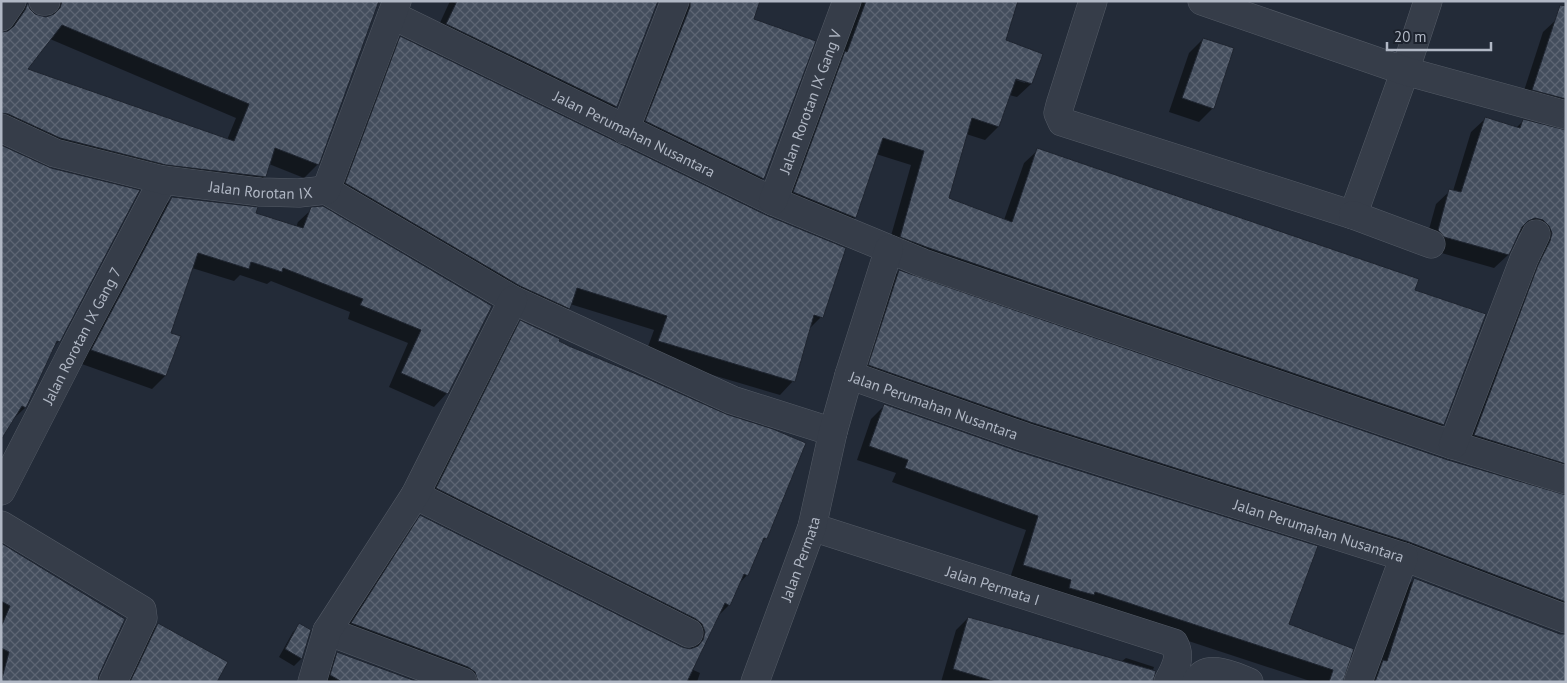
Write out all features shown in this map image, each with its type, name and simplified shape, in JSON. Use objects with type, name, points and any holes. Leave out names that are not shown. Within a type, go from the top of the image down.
[{"type":"street","points":[[1,17],[12,1]]},
{"type":"street","points":[[624,130],[675,1]]},
{"type":"street","name":"Jalan Rorotan IX Gang V","points":[[773,201],[847,1]]},
{"type":"street","points":[[1093,1],[1060,105],[1058,113],[1062,122],[1353,215],[1430,244]]},
{"type":"street","points":[[1202,1],[1405,71],[1566,116]]},
{"type":"street","points":[[1353,215],[1428,1]]},
{"type":"street","name":"Jalan Perumahan Nusantara","points":[[395,8],[624,130],[773,201],[923,263],[1453,445],[1566,480]]},
{"type":"street","name":"Jalan Rorotan IX","points":[[1,128],[55,152],[163,180],[260,192],[299,194],[326,190],[395,8]]},
{"type":"street","name":"Jalan Rorotan IX Gang 7","points":[[1,491],[163,180]]},
{"type":"street","points":[[326,190],[513,300],[732,400],[833,432]]},
{"type":"street","points":[[1453,445],[1521,268],[1536,234]]},
{"type":"street","name":"Jalan Perumahan Nusantara","points":[[875,243],[849,375],[1025,437],[1404,557],[1566,619]]},
{"type":"street","points":[[312,682],[327,631],[415,495],[513,300]]},
{"type":"street","name":"Jalan Permata","points":[[755,682],[812,528],[833,432],[849,375]]},
{"type":"street","points":[[415,495],[689,632]]},
{"type":"street","points":[[1,525],[142,610],[143,618],[113,682]]},
{"type":"street","name":"Jalan Permata I","points":[[812,528],[1174,643],[1178,650],[1178,662],[1168,682]]},
{"type":"street","points":[[1358,682],[1404,557]]},
{"type":"street","points":[[327,631],[463,682]]},
{"type":"street","points":[[1196,682],[1197,678],[1212,671],[1248,682]]},
{"type":"building","points":[[62,1],[379,1],[319,165],[275,148],[266,177],[166,165],[60,138],[8,114],[1,113],[1,32],[8,31],[14,26],[28,2],[30,9],[35,14],[46,17],[54,14],[60,8]],"holes":[[[62,25],[249,104],[234,141],[28,69]]]},
{"type":"building","points":[[457,1],[658,1],[617,107],[446,24]]},
{"type":"building","points":[[690,1],[760,1],[754,19],[816,41],[764,179],[645,121],[690,7]]},
{"type":"building","points":[[866,1],[1018,1],[1006,40],[1043,54],[1032,84],[1016,79],[999,127],[972,118],[949,198],[1012,222],[1037,148],[1419,279],[1415,290],[1486,314],[1444,425],[900,237],[924,151],[883,138],[856,218],[793,192],[845,51],[847,52]]},
{"type":"building","points":[[1560,5],[1566,6],[1566,99],[1532,90]]},
{"type":"building","points":[[400,36],[766,215],[846,248],[823,318],[814,315],[795,382],[658,341],[667,316],[577,288],[570,309],[520,286],[345,183]]},
{"type":"building","points":[[1203,38],[1234,48],[1214,109],[1182,98]]},
{"type":"building","points":[[1485,117],[1520,128],[1523,119],[1566,130],[1566,464],[1474,435],[1538,265],[1552,233],[1549,226],[1543,220],[1535,218],[1528,221],[1522,227],[1509,255],[1444,237],[1438,230],[1449,189],[1461,192]]},
{"type":"building","points":[[1,145],[51,168],[140,190],[60,342],[57,341],[26,408],[22,406],[1,440]]},
{"type":"building","points":[[172,197],[258,207],[256,213],[303,228],[311,207],[323,206],[492,306],[448,394],[401,373],[421,330],[360,305],[363,299],[283,268],[282,272],[251,262],[249,269],[198,253],[171,333],[181,336],[166,376],[91,350]]},
{"type":"building","points":[[899,270],[1448,460],[1566,495],[1566,602],[1409,542],[1030,422],[868,365]]},
{"type":"building","points":[[520,320],[560,339],[559,341],[569,346],[726,414],[773,429],[806,443],[767,539],[764,538],[748,576],[744,574],[730,606],[725,603],[687,682],[478,682],[475,672],[468,667],[351,623],[420,515],[682,647],[690,649],[698,646],[703,640],[705,632],[702,624],[696,619],[436,488]]},
{"type":"building","points":[[884,404],[1020,452],[1318,546],[1289,624],[1354,649],[1343,682],[1329,682],[1333,670],[1095,592],[1094,595],[1069,588],[1071,580],[1023,565],[1038,516],[905,468],[908,460],[869,446]]},
{"type":"building","points":[[1,543],[125,619],[99,675],[98,682],[1,682],[9,652],[1,648],[1,627],[10,606],[1,601]]},
{"type":"building","points":[[1414,578],[1560,634],[1566,634],[1566,682],[1375,682],[1383,660],[1387,661]]},
{"type":"building","points":[[968,617],[1156,671],[1153,682],[996,682],[953,669]]},
{"type":"building","points":[[158,623],[228,662],[217,682],[130,682]]},
{"type":"building","points":[[299,623],[311,630],[302,659],[285,649]]},
{"type":"building","points":[[337,652],[418,682],[342,682],[330,675]]}]
